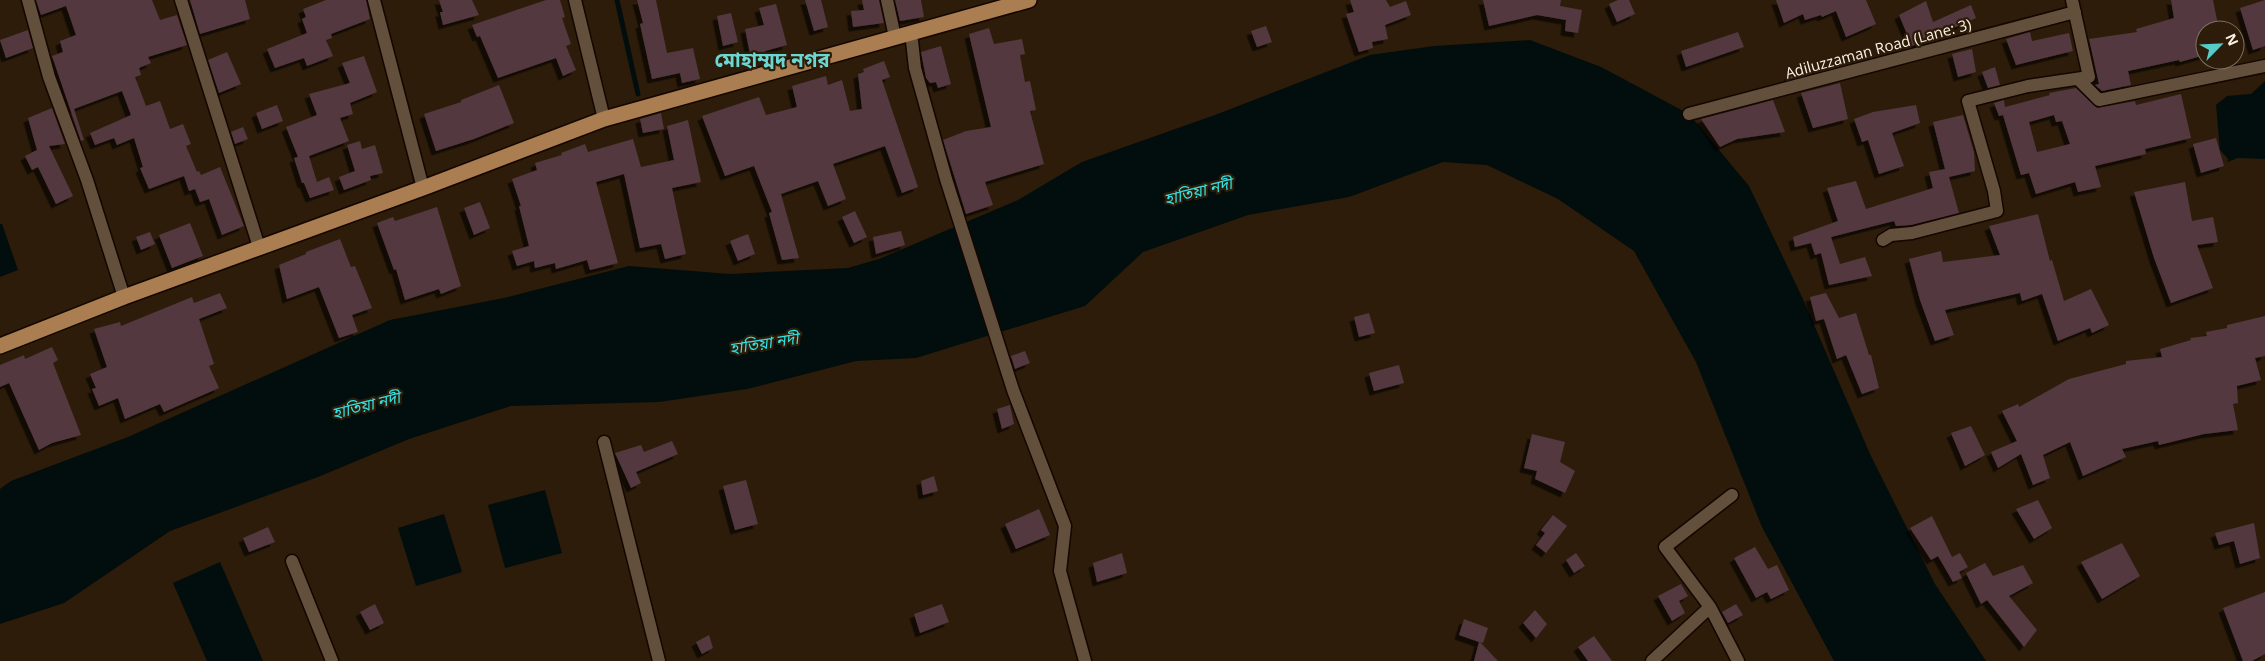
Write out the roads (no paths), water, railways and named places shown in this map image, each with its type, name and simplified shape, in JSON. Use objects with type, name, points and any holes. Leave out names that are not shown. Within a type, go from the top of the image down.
[{"type":"main road","points":[[0,346],[124,297],[423,188],[604,119],[1020,1]]},
{"type":"street","points":[[28,0],[49,77],[87,180],[124,297]]},
{"type":"street","points":[[181,0],[259,248]]},
{"type":"street","points":[[374,0],[423,188]]},
{"type":"street","points":[[575,0],[604,119]]},
{"type":"street","points":[[887,0],[895,37]]},
{"type":"street","points":[[1882,240],[1997,211],[1994,191],[1968,101],[2014,88],[2089,77],[2074,6]]},
{"type":"street","name":"Adiluzzaman Road (Lane: 3)","points":[[1689,114],[2074,6]]},
{"type":"street","points":[[911,32],[915,68],[946,179],[1012,390],[1065,526],[1060,571],[1085,661]]},
{"type":"street","points":[[2078,79],[2099,100],[2265,66]]},
{"type":"street","points":[[604,442],[659,661]]},
{"type":"street","points":[[1732,495],[1665,547],[1710,607],[1738,661]]},
{"type":"street","points":[[292,561],[332,661]]},
{"type":"street","points":[[1652,661],[1710,607]]},
{"type":"water","name":"হাতিয়া নদী","points":[[1530,40],[1601,67],[1689,114],[1749,186],[1802,297],[1870,454],[1935,584],[1986,661],[1834,661],[1762,527],[1696,362],[1634,251],[1558,199],[1487,165],[1443,162],[1349,197],[1248,215],[1143,252],[1085,306],[916,358],[856,361],[747,389],[659,402],[511,406],[409,439],[318,477],[170,531],[64,603],[0,624],[0,489],[11,481],[128,437],[390,320],[504,298],[629,266],[730,274],[848,268],[879,259],[1018,200],[1082,162],[1215,115],[1370,55],[1434,46]]},
{"type":"water","points":[[2265,81],[2265,159],[2238,158],[2227,162],[2228,159],[2220,150],[2216,105],[2227,96],[2251,94]]},
{"type":"water","points":[[0,224],[2,224],[18,270],[0,277]]},
{"type":"water","points":[[545,490],[562,553],[505,568],[488,505]]},
{"type":"water","points":[[444,514],[462,572],[416,586],[398,528]]},
{"type":"water","points":[[220,562],[263,661],[207,661],[173,583]]},
{"type":"waterway","points":[[617,0],[638,94]]},
{"type":"district","name":"মোহাম্মদ নগর","points":[[772,59]]}]
